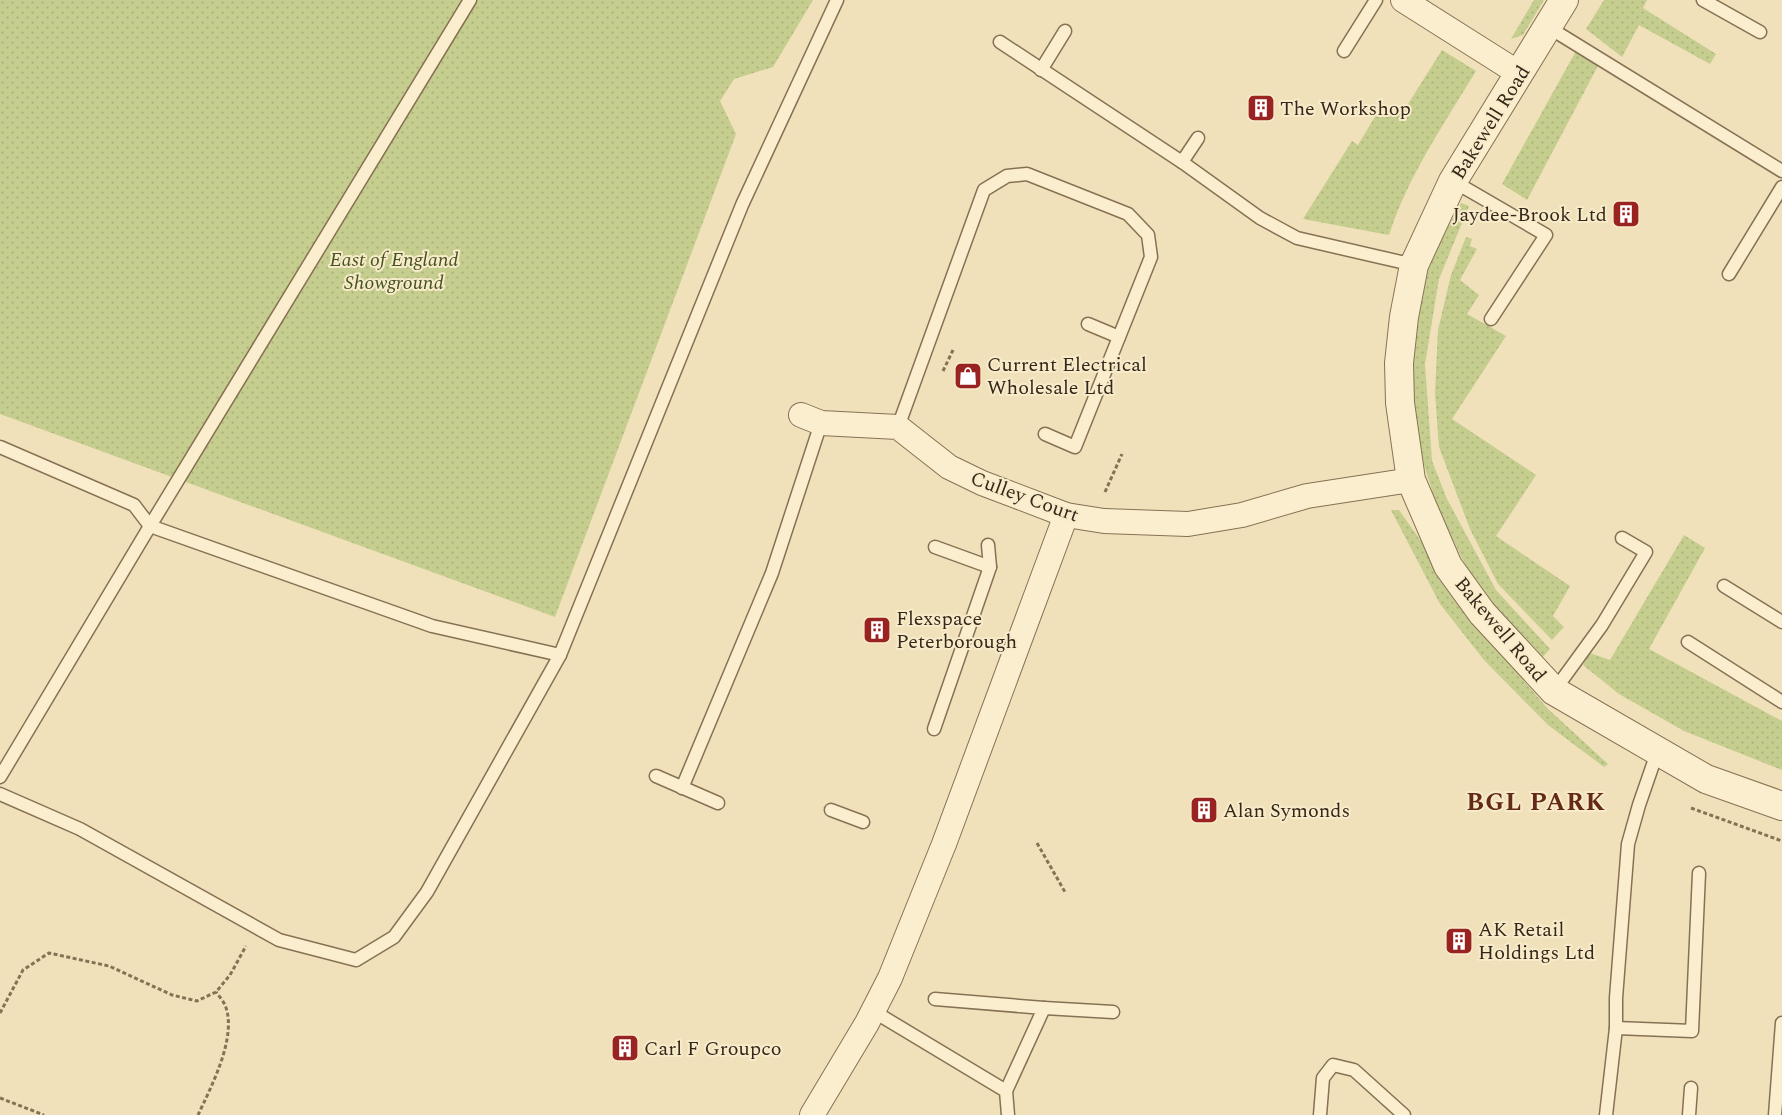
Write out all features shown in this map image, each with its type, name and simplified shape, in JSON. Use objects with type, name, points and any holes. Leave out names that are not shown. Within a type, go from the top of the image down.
[{"type":"street","points":[[1403,0],[1520,74]]},
{"type":"street","name":"Bakewell Road","points":[[1564,0],[1453,181],[1414,265],[1404,317],[1399,363],[1400,404],[1411,480],[1448,566],[1482,613],[1554,691],[1706,779],[1782,806]]},
{"type":"street","points":[[811,419],[898,427]]},
{"type":"street","name":"Culley Court","points":[[898,427],[949,467],[982,483],[1066,515],[1112,521],[1188,524],[1242,514],[1307,496],[1411,480]]},
{"type":"street","points":[[812,1115],[873,1011],[890,978],[941,853],[1066,515]]},
{"type":"lane","points":[[0,777],[150,526],[470,0]]},
{"type":"lane","points":[[0,794],[80,829],[279,940],[356,960],[394,936],[427,892],[560,655],[742,205],[838,0]]},
{"type":"lane","points":[[1344,51],[1376,0]]},
{"type":"lane","points":[[1703,0],[1760,32]]},
{"type":"lane","points":[[1548,27],[1782,171]]},
{"type":"lane","points":[[1041,70],[1065,31]]},
{"type":"lane","points":[[1000,42],[1297,238],[1414,265]]},
{"type":"lane","points":[[1182,162],[1198,138]]},
{"type":"lane","points":[[898,427],[984,190],[1006,176],[1027,174],[1128,214],[1148,235],[1151,257],[1076,448],[1045,434]]},
{"type":"lane","points":[[1453,181],[1546,235],[1491,319]]},
{"type":"lane","points":[[1729,274],[1782,187]]},
{"type":"lane","points":[[1088,324],[1119,337]]},
{"type":"lane","points":[[682,788],[772,573],[811,419]]},
{"type":"lane","points":[[0,447],[134,505],[150,526],[432,626],[560,655]]},
{"type":"lane","points":[[1554,691],[1602,625],[1646,552],[1622,538]]},
{"type":"lane","points":[[934,729],[990,567],[988,545]]},
{"type":"lane","points":[[934,547],[990,567]]},
{"type":"lane","points":[[1724,586],[1782,622]]},
{"type":"lane","points":[[1688,642],[1782,702]]},
{"type":"lane","points":[[1606,1115],[1616,1028],[1616,998],[1628,844],[1638,805],[1658,750]]},
{"type":"lane","points":[[656,776],[718,803]]},
{"type":"lane","points":[[831,810],[863,822]]},
{"type":"lane","points":[[1616,1028],[1692,1031],[1699,873]]},
{"type":"lane","points":[[935,999],[1114,1012]]},
{"type":"lane","points":[[1008,1115],[1006,1091],[1044,1008]]},
{"type":"lane","points":[[873,1011],[1006,1091]]},
{"type":"lane","points":[[1775,1115],[1782,1023]]},
{"type":"lane","points":[[1320,1115],[1323,1078],[1333,1065],[1354,1070],[1404,1115]]},
{"type":"lane","points":[[1689,1115],[1691,1088]]},
{"type":"path","points":[[941,376],[953,350]]},
{"type":"path","points":[[1105,492],[1122,454]]},
{"type":"path","points":[[1691,808],[1782,841]]},
{"type":"path","points":[[1038,843],[1066,892]]},
{"type":"path","points":[[0,1013],[23,970],[48,952],[109,966],[172,996],[197,1001],[216,992],[244,951],[255,927]]},
{"type":"path","points":[[198,1115],[218,1071],[228,1032],[225,1006],[216,992]]},
{"type":"path","points":[[0,1098],[44,1115]]},
{"type":"green space","name":"East of England Showground","points":[[0,0],[813,0],[773,67],[734,79],[720,101],[736,134],[555,617],[0,414]]},
{"type":"green space","points":[[1534,0],[1544,0],[1523,35],[1511,39]]},
{"type":"green space","points":[[1604,0],[1647,0],[1643,8],[1716,54],[1710,64],[1639,25],[1622,57],[1586,29]]},
{"type":"green space","points":[[1442,50],[1476,71],[1416,171],[1389,235],[1303,219],[1352,141],[1358,145],[1376,115],[1403,112]]},
{"type":"green space","points":[[1576,51],[1599,64],[1527,200],[1502,184]]},
{"type":"green space","points":[[1461,203],[1469,206],[1439,279],[1425,364],[1432,461],[1447,499],[1496,590],[1550,649],[1540,660],[1478,592],[1437,506],[1419,449],[1412,373],[1413,341],[1426,268]]},
{"type":"green space","points":[[1466,237],[1472,239],[1470,246],[1477,249],[1460,280],[1479,295],[1467,314],[1506,336],[1452,419],[1536,475],[1496,536],[1570,586],[1553,616],[1564,627],[1552,640],[1498,584],[1470,529],[1439,447],[1435,393],[1438,330],[1451,275]]},
{"type":"green space","points":[[1391,510],[1399,510],[1498,650],[1547,708],[1608,764],[1604,767],[1548,725],[1484,660],[1440,604]]},
{"type":"green space","points":[[1684,535],[1705,548],[1649,649],[1782,721],[1782,770],[1684,731],[1619,694],[1583,665],[1590,653],[1610,660]]},
{"type":"place","name":"The Workshop","points":[[1261,108]]},
{"type":"place","name":"Jaydee-Brook Ltd","points":[[1626,214]]},
{"type":"place","name":"Current Electrical Wholesale Ltd","points":[[968,376]]},
{"type":"place","name":"Flexspace Peterborough","points":[[877,630]]},
{"type":"place","name":"Alan Symonds","points":[[1204,810]]},
{"type":"place","name":"AK Retail Holdings Ltd","points":[[1459,941]]},
{"type":"place","name":"Carl F Groupco","points":[[625,1048]]},
{"type":"district","name":"BGL PARK","points":[[1536,801]]}]
